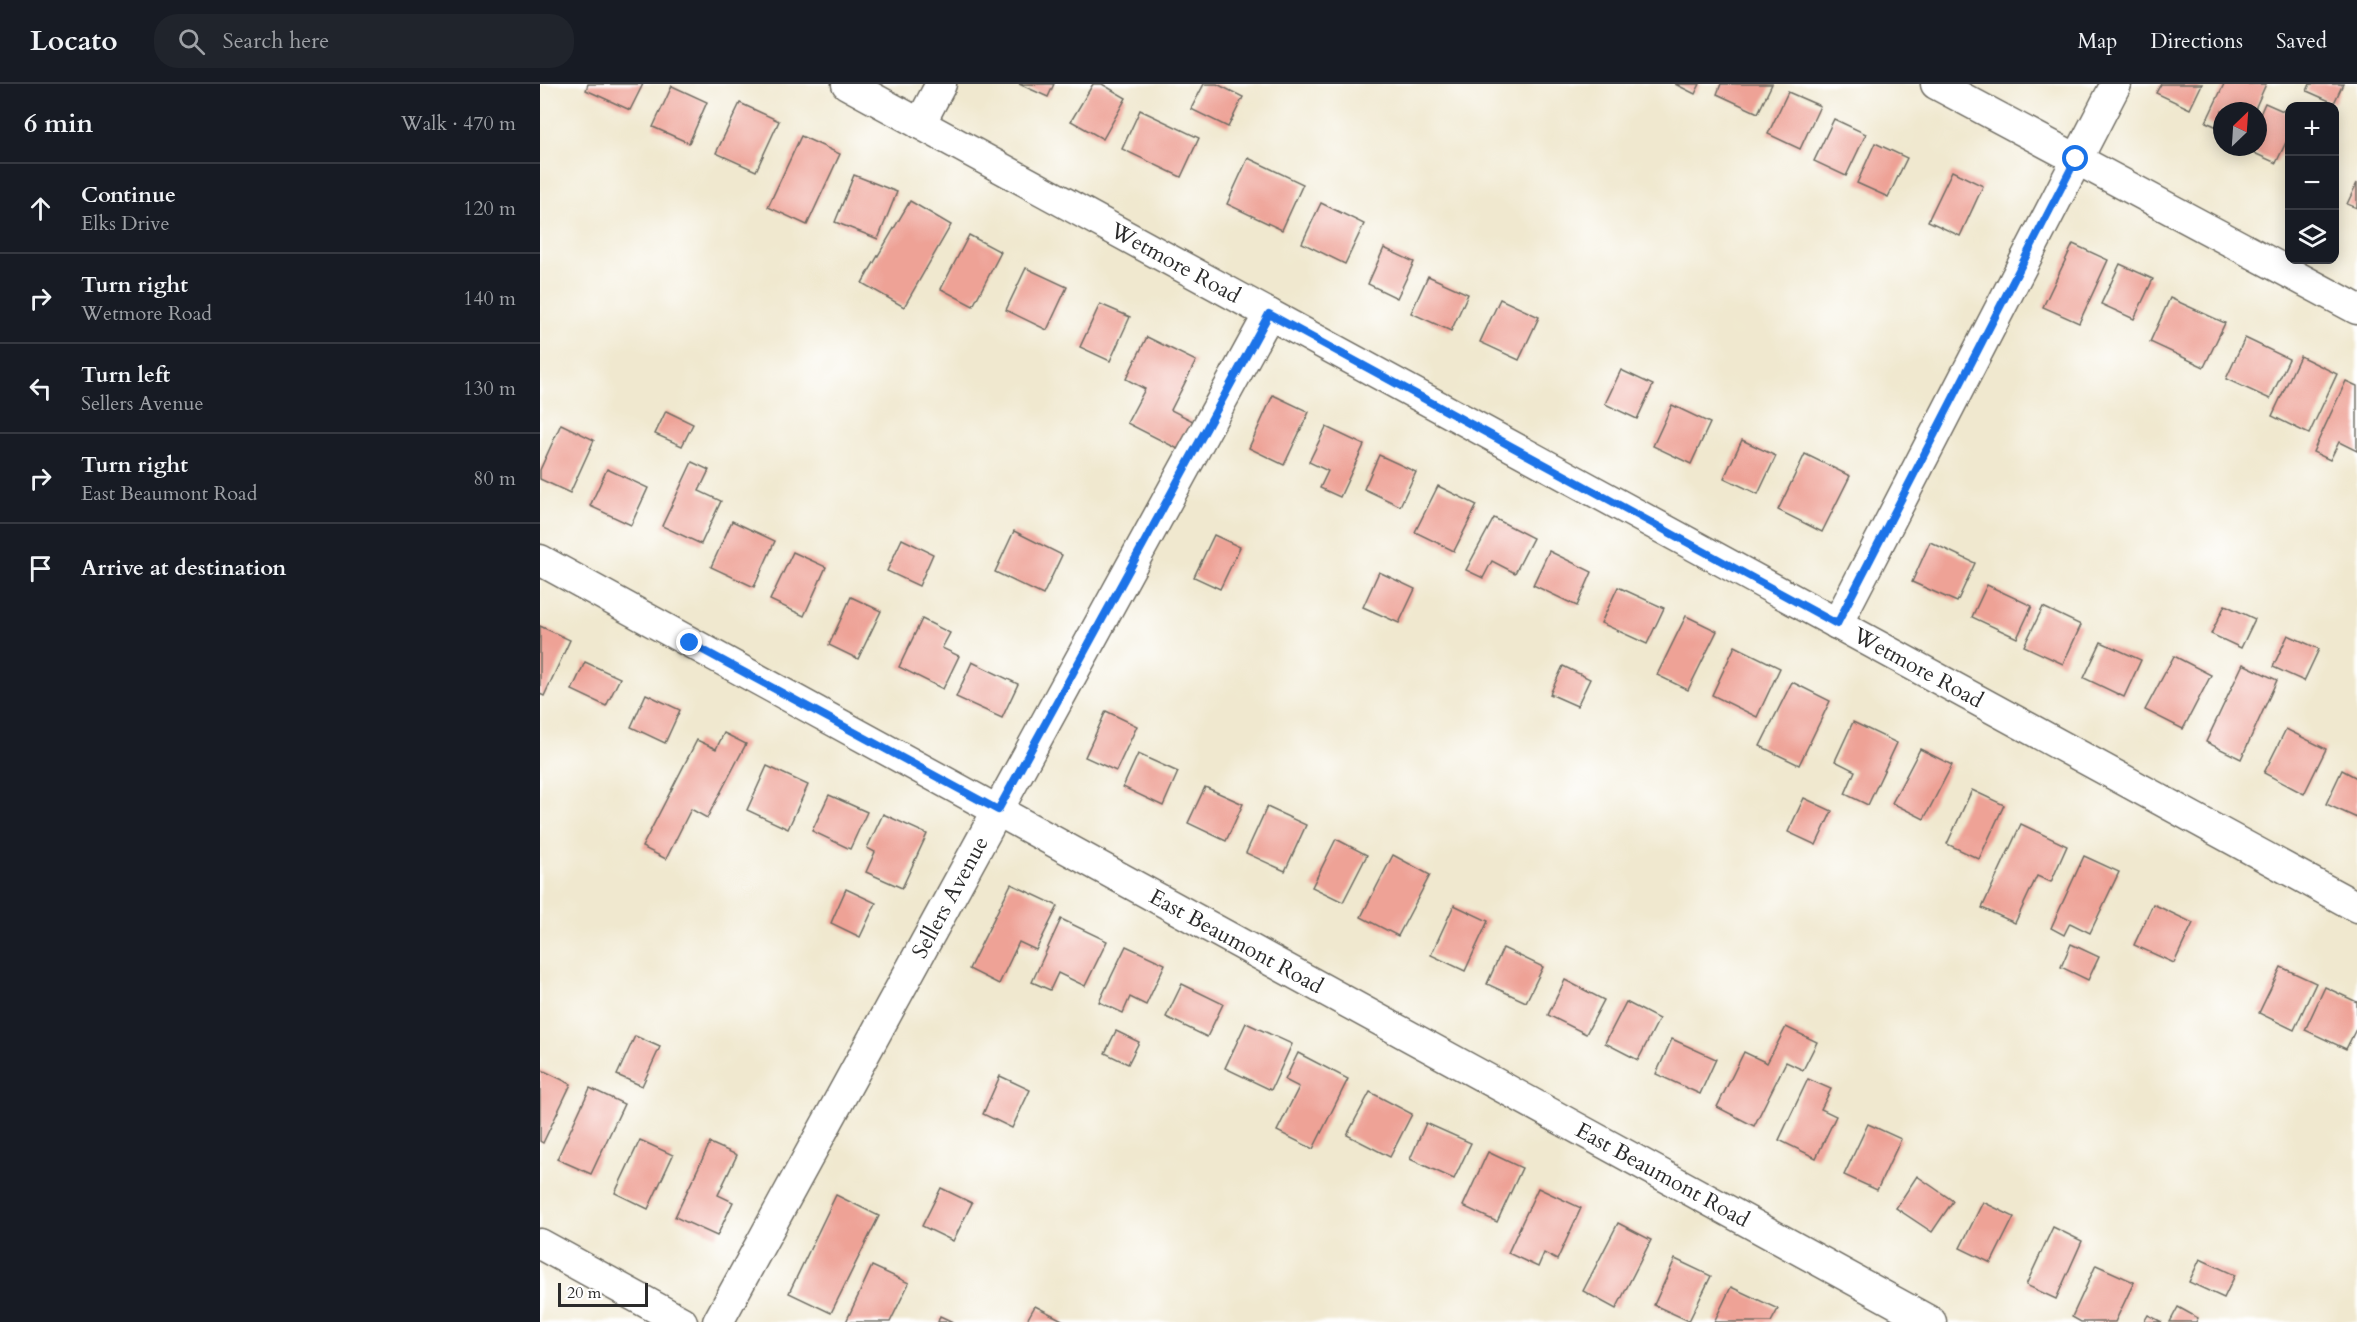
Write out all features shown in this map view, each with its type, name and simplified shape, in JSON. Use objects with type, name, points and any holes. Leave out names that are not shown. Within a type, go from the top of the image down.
[{"type":"street","name":"Wetmore Road","points":[[847,84],[2357,907]]},
{"type":"street","points":[[920,124],[941,84]]},
{"type":"street","points":[[1936,84],[2357,309]]},
{"type":"street","points":[[1837,624],[2116,84]]},
{"type":"street","name":"Sellers Avenue","points":[[718,1322],[1269,314]]},
{"type":"street","name":"East Beaumont Road","points":[[540,560],[1931,1322]]},
{"type":"street","points":[[540,1244],[682,1322]]},
{"type":"building","points":[[588,84],[643,84],[630,110],[586,90]]},
{"type":"building","points":[[1019,84],[1054,84],[1048,97]]},
{"type":"building","points":[[1093,84],[1102,84],[1126,98],[1103,139],[1071,121]]},
{"type":"building","points":[[1204,84],[1217,84],[1243,97],[1228,127],[1191,109]]},
{"type":"building","points":[[1675,84],[1700,84],[1695,94]]},
{"type":"building","points":[[1721,84],[1772,84],[1758,113],[1717,94]]},
{"type":"building","points":[[2161,84],[2202,84],[2190,109],[2156,93]]},
{"type":"building","points":[[2224,84],[2266,84],[2258,102],[2215,102]]},
{"type":"building","points":[[2310,84],[2343,84],[2334,102],[2307,91]]},
{"type":"building","points":[[672,86],[707,102],[689,143],[653,127]]},
{"type":"building","points":[[1788,92],[1820,106],[1800,149],[1768,134]]},
{"type":"building","points":[[740,103],[779,121],[756,171],[716,153]]},
{"type":"building","points":[[2267,104],[2285,112],[2285,144],[2276,163],[2261,156],[2267,156]]},
{"type":"building","points":[[2213,107],[2213,125],[2206,122]]},
{"type":"building","points":[[1140,110],[1199,138],[1181,177],[1122,149]]},
{"type":"building","points":[[1834,119],[1866,134],[1846,176],[1814,161]]},
{"type":"building","points":[[801,136],[840,154],[807,225],[768,207]]},
{"type":"building","points":[[1875,143],[1907,158],[1888,197],[1857,183]]},
{"type":"building","points":[[1248,158],[1303,184],[1282,230],[1227,204]]},
{"type":"building","points":[[1952,171],[1983,186],[1960,236],[1928,221]]},
{"type":"building","points":[[854,175],[897,192],[878,239],[835,222]]},
{"type":"building","points":[[2357,183],[2357,208],[2347,204]]},
{"type":"building","points":[[910,201],[951,225],[904,307],[862,283]]},
{"type":"building","points":[[1321,203],[1364,224],[1345,264],[1302,243]]},
{"type":"building","points":[[969,235],[1001,252],[973,306],[941,289]]},
{"type":"building","points":[[2073,244],[2108,260],[2079,323],[2043,307]]},
{"type":"building","points":[[1384,248],[1414,262],[1397,298],[1368,284]]},
{"type":"building","points":[[2120,264],[2153,279],[2134,319],[2101,304]]},
{"type":"building","points":[[1026,268],[1067,287],[1047,330],[1006,310]]},
{"type":"building","points":[[1428,276],[1468,294],[1451,331],[1411,313]]},
{"type":"building","points":[[2170,298],[2225,323],[2204,367],[2150,342]]},
{"type":"building","points":[[1500,299],[1539,317],[1519,360],[1480,342]]},
{"type":"building","points":[[1100,304],[1130,317],[1110,361],[1080,347]]},
{"type":"building","points":[[1147,337],[1196,361],[1171,410],[1193,421],[1178,449],[1127,423],[1145,389],[1126,379]]},
{"type":"building","points":[[2245,338],[2289,359],[2270,399],[2226,379]]},
{"type":"building","points":[[2300,356],[2337,374],[2309,434],[2272,416]]},
{"type":"building","points":[[1621,370],[1653,385],[1637,419],[1605,404]]},
{"type":"building","points":[[2346,381],[2357,386],[2357,451],[2339,442],[2330,460],[2313,452]]},
{"type":"building","points":[[1273,395],[1309,412],[1284,465],[1249,448]]},
{"type":"building","points":[[1672,405],[1710,423],[1691,464],[1653,446]]},
{"type":"building","points":[[666,411],[693,424],[682,446],[655,434]]},
{"type":"building","points":[[561,424],[594,440],[570,493],[540,479],[540,470]]},
{"type":"building","points":[[1326,427],[1364,445],[1340,497],[1320,488],[1328,471],[1309,462]]},
{"type":"building","points":[[1742,440],[1776,456],[1758,494],[1724,478]]},
{"type":"building","points":[[1805,454],[1850,476],[1822,532],[1778,510]]},
{"type":"building","points":[[1379,455],[1416,472],[1400,506],[1364,489]]},
{"type":"building","points":[[692,462],[709,470],[699,491],[721,501],[701,544],[662,526]]},
{"type":"building","points":[[607,469],[648,488],[631,525],[590,506]]},
{"type":"building","points":[[1438,486],[1477,505],[1454,551],[1415,532]]},
{"type":"building","points":[[1494,518],[1533,538],[1515,573],[1492,561],[1483,578],[1466,570]]},
{"type":"building","points":[[732,521],[775,541],[754,587],[711,567]]},
{"type":"building","points":[[1014,531],[1062,555],[1043,595],[995,572]]},
{"type":"building","points":[[1214,535],[1240,547],[1220,589],[1194,577]]},
{"type":"building","points":[[902,539],[933,554],[919,586],[887,571]]},
{"type":"building","points":[[1930,542],[1975,563],[1957,602],[1912,582]]},
{"type":"building","points":[[1549,551],[1592,572],[1577,606],[1533,585]]},
{"type":"building","points":[[793,552],[826,567],[804,616],[770,600]]},
{"type":"building","points":[[1379,572],[1415,589],[1399,623],[1363,607]]},
{"type":"building","points":[[1987,585],[2032,606],[2017,638],[1972,617]]},
{"type":"building","points":[[1618,587],[1664,608],[1647,644],[1601,623]]},
{"type":"building","points":[[851,597],[881,611],[858,659],[829,645]]},
{"type":"building","points":[[2225,605],[2255,619],[2241,648],[2211,634]]},
{"type":"building","points":[[2043,607],[2081,625],[2063,664],[2024,646]]},
{"type":"building","points":[[1686,616],[1717,631],[1688,690],[1657,675]]},
{"type":"building","points":[[922,619],[950,633],[942,648],[959,656],[943,689],[899,667]]},
{"type":"building","points":[[540,626],[570,640],[544,696],[540,694]]},
{"type":"building","points":[[2288,635],[2319,649],[2304,681],[2273,667]]},
{"type":"building","points":[[2101,642],[2141,660],[2124,697],[2084,678]]},
{"type":"building","points":[[1735,646],[1780,668],[1757,717],[1712,695]]},
{"type":"building","points":[[2174,656],[2211,675],[2183,729],[2145,710]]},
{"type":"building","points":[[585,662],[620,678],[606,706],[572,690]]},
{"type":"building","points":[[972,662],[1018,684],[1002,718],[956,697]]},
{"type":"building","points":[[2243,664],[2277,680],[2241,759],[2206,742]]},
{"type":"building","points":[[1563,666],[1590,679],[1577,706],[1550,694]]},
{"type":"building","points":[[1792,682],[1830,701],[1799,765],[1760,746]]},
{"type":"building","points":[[646,694],[680,710],[665,743],[631,727]]},
{"type":"building","points":[[1106,711],[1137,726],[1116,771],[1085,757]]},
{"type":"building","points":[[1853,722],[1897,743],[1868,805],[1845,794],[1855,771],[1835,761]]},
{"type":"building","points":[[2286,729],[2326,749],[2304,794],[2264,773]]},
{"type":"building","points":[[724,733],[746,744],[707,818],[691,809],[666,859],[642,847],[697,740],[716,749]]},
{"type":"building","points":[[1920,749],[1952,765],[1924,819],[1892,803]]},
{"type":"building","points":[[1138,754],[1178,772],[1163,806],[1123,787]]},
{"type":"building","points":[[767,766],[808,785],[788,829],[747,810]]},
{"type":"building","points":[[2342,770],[2357,778],[2357,818],[2326,804]]},
{"type":"building","points":[[1205,787],[1243,804],[1226,841],[1188,823]]},
{"type":"building","points":[[1972,790],[2004,805],[1979,859],[1947,844]]},
{"type":"building","points":[[829,795],[867,812],[850,849],[812,831]]},
{"type":"building","points":[[1804,798],[1832,811],[1816,845],[1788,832]]},
{"type":"building","points":[[1267,807],[1306,825],[1285,871],[1246,853]]},
{"type":"building","points":[[883,814],[927,834],[902,888],[866,872],[875,852],[867,848]]},
{"type":"building","points":[[2021,824],[2067,846],[2051,882],[2037,876],[2015,923],[1982,908]]},
{"type":"building","points":[[1336,839],[1367,855],[1343,902],[1312,887]]},
{"type":"building","points":[[1393,855],[1430,875],[1398,936],[1361,917]]},
{"type":"building","points":[[2084,856],[2119,872],[2090,933],[2070,923],[2064,935],[2051,928]]},
{"type":"building","points":[[1011,884],[1058,906],[1036,950],[1019,942],[999,984],[969,969]]},
{"type":"building","points":[[846,889],[876,903],[860,937],[831,923]]},
{"type":"building","points":[[2153,904],[2193,923],[2174,963],[2134,945]]},
{"type":"building","points":[[1454,905],[1488,921],[1465,971],[1431,955]]},
{"type":"building","points":[[1061,919],[1107,941],[1085,986],[1058,973],[1050,990],[1032,982]]},
{"type":"building","points":[[2071,944],[2099,957],[2088,980],[2061,967]]},
{"type":"building","points":[[1126,946],[1165,964],[1146,1005],[1130,997],[1123,1013],[1099,1002]]},
{"type":"building","points":[[1503,948],[1543,967],[1526,1002],[1487,984]]},
{"type":"building","points":[[2281,967],[2316,983],[2294,1030],[2259,1013]]},
{"type":"building","points":[[1565,980],[1604,1000],[1586,1034],[1548,1015]]},
{"type":"building","points":[[1182,984],[1223,1004],[1207,1037],[1166,1017]]},
{"type":"building","points":[[2325,987],[2357,1002],[2357,1027],[2346,1049],[2305,1030]]},
{"type":"building","points":[[1626,1002],[1659,1019],[1638,1060],[1605,1043]]},
{"type":"building","points":[[1246,1023],[1292,1044],[1271,1090],[1225,1068]]},
{"type":"building","points":[[1786,1027],[1817,1042],[1803,1070],[1786,1062],[1754,1126],[1717,1107],[1744,1052],[1767,1063]]},
{"type":"building","points":[[1116,1031],[1139,1042],[1128,1064],[1105,1053]]},
{"type":"building","points":[[635,1036],[660,1047],[642,1086],[617,1075]]},
{"type":"building","points":[[1672,1039],[1716,1059],[1700,1094],[1656,1074]]},
{"type":"building","points":[[1298,1053],[1348,1079],[1313,1149],[1277,1131],[1299,1087],[1285,1080]]},
{"type":"building","points":[[540,1069],[571,1084],[543,1143],[540,1141]]},
{"type":"building","points":[[1000,1076],[1030,1090],[1012,1128],[983,1114]]},
{"type":"building","points":[[1808,1079],[1831,1089],[1821,1109],[1836,1116],[1816,1158],[1779,1140]]},
{"type":"building","points":[[590,1088],[624,1104],[591,1174],[557,1159]]},
{"type":"building","points":[[1370,1092],[1412,1114],[1390,1157],[1347,1135]]},
{"type":"building","points":[[1426,1123],[1471,1143],[1454,1179],[1410,1159]]},
{"type":"building","points":[[1868,1124],[1901,1139],[1877,1190],[1844,1175]]},
{"type":"building","points":[[640,1140],[673,1155],[648,1209],[615,1193]]},
{"type":"building","points":[[710,1143],[737,1155],[718,1195],[733,1202],[717,1236],[675,1217]]},
{"type":"building","points":[[1488,1152],[1522,1168],[1497,1222],[1463,1206]]},
{"type":"building","points":[[1917,1176],[1953,1201],[1932,1232],[1896,1208]]},
{"type":"building","points":[[941,1188],[972,1203],[953,1241],[922,1226]]},
{"type":"building","points":[[1538,1188],[1581,1208],[1557,1260],[1544,1253],[1538,1267],[1508,1253]]},
{"type":"building","points":[[836,1195],[879,1216],[831,1313],[789,1293]]},
{"type":"building","points":[[1983,1202],[2014,1217],[1991,1263],[1960,1248]]},
{"type":"building","points":[[1618,1223],[1651,1240],[1616,1309],[1583,1291]]},
{"type":"building","points":[[2053,1227],[2082,1241],[2056,1299],[2026,1285]]},
{"type":"building","points":[[1675,1259],[1711,1276],[1689,1321],[1654,1305]]},
{"type":"building","points":[[2200,1259],[2235,1275],[2224,1298],[2189,1282]]},
{"type":"building","points":[[2096,1265],[2134,1282],[2115,1322],[2081,1322],[2072,1317]]},
{"type":"building","points":[[872,1266],[909,1283],[890,1322],[846,1322]]},
{"type":"building","points":[[1731,1287],[1778,1309],[1771,1322],[1714,1322]]},
{"type":"building","points":[[1035,1306],[1066,1322],[1026,1322]]},
{"type":"building","points":[[2178,1307],[2198,1318],[2196,1322],[2170,1322]]},
{"type":"building","points":[[2148,1315],[2162,1322],[2144,1322]]},
{"type":"building","points":[[940,1316],[953,1322],[938,1322]]},
{"type":"route","points":[[690,643],[998,810],[1269,314],[1837,624],[2076,159]]}]
